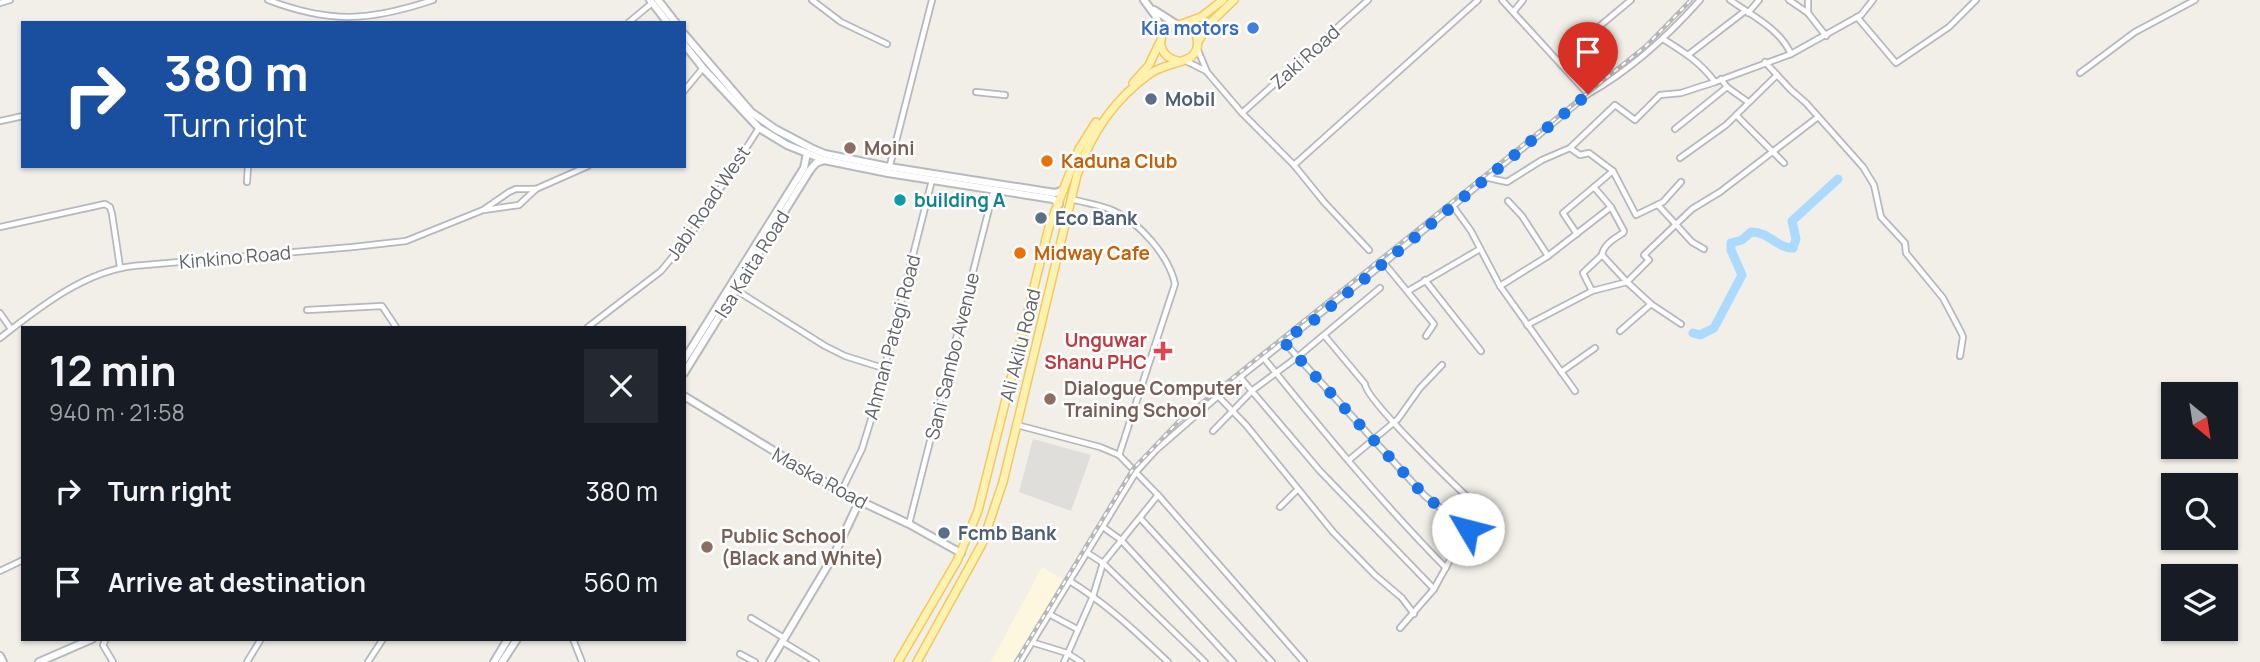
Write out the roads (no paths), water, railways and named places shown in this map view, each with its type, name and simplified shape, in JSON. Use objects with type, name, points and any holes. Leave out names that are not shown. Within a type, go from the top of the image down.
[{"type":"main road","points":[[1162,37],[1179,24],[1201,17],[1223,0]]},
{"type":"main road","points":[[1147,3],[1160,24],[1161,46],[1167,56],[1181,61],[1192,55],[1209,24],[1234,0]]},
{"type":"main road","points":[[653,1],[667,21]]},
{"type":"main road","points":[[653,1],[674,21]]},
{"type":"main road","points":[[1147,3],[1179,24],[1192,28],[1198,45]]},
{"type":"main road","points":[[686,36],[751,112],[775,130],[825,154],[932,179],[1053,199],[1059,204]]},
{"type":"main road","name":"Ali Akilu Road","points":[[898,662],[961,553],[978,511],[1049,227],[1075,159],[1088,132],[1110,104],[1149,65],[1162,37]]},
{"type":"main road","points":[[686,46],[759,128],[788,145],[824,160],[1055,193],[1063,190]]},
{"type":"main road","name":"Ali Akilu Road","points":[[916,662],[982,544],[1003,482],[1077,175],[1090,139],[1110,110],[1152,72],[1181,61]]},
{"type":"main road","name":"Isa Kaita Road","points":[[686,370],[736,290],[804,168],[807,153]]},
{"type":"main road","name":"Isa Kaita Road","points":[[686,357],[810,170],[816,163],[824,160]]},
{"type":"main road","name":"Maska Road","points":[[686,397],[841,492],[909,524],[961,553]]},
{"type":"main road","points":[[770,662],[845,535],[859,502]]},
{"type":"main road","points":[[39,662],[88,641]]},
{"type":"main road","points":[[494,662],[507,641]]},
{"type":"main road","points":[[502,662],[516,641]]},
{"type":"main road","points":[[0,656],[3,662]]},
{"type":"street","points":[[0,3],[10,0]]},
{"type":"street","points":[[268,0],[334,20],[370,17],[433,0]]},
{"type":"street","points":[[812,0],[841,22],[887,44]]},
{"type":"street","points":[[888,170],[932,0]]},
{"type":"street","name":"Zaki Road","points":[[1242,113],[1368,0]]},
{"type":"street","points":[[1294,165],[1478,0]]},
{"type":"street","points":[[1502,0],[1588,94]]},
{"type":"street","points":[[1514,11],[1523,0]]},
{"type":"street","points":[[1558,60],[1630,0]]},
{"type":"street","points":[[1020,662],[1136,472],[1156,450],[1283,341],[1314,320],[1588,94],[1625,70],[1663,39],[1700,0]]},
{"type":"street","points":[[1730,0],[1782,37],[1791,54]]},
{"type":"street","points":[[1688,55],[1747,12],[1759,0]]},
{"type":"street","points":[[1789,0],[1808,13],[1825,36]]},
{"type":"street","points":[[1808,0],[1808,13]]},
{"type":"street","points":[[1488,178],[1507,182],[1542,160],[1570,148],[1615,105],[1634,120],[1660,95],[1681,93],[1736,76],[1765,62],[1791,54],[1857,17],[1873,0]]},
{"type":"street","points":[[1857,17],[1896,63],[1948,27],[1976,0]]},
{"type":"street","points":[[2080,73],[2135,32],[2194,0]]},
{"type":"street","points":[[630,21],[653,1]]},
{"type":"street","points":[[1663,39],[1679,47],[1706,70],[1715,82]]},
{"type":"street","points":[[1198,45],[1207,72],[1369,250]]},
{"type":"street","points":[[1181,61],[1207,72]]},
{"type":"street","points":[[1765,62],[1863,167],[1874,185],[1881,217],[1905,243],[1906,253],[1943,298],[1963,337],[1960,356]]},
{"type":"street","points":[[686,88],[704,68]]},
{"type":"street","points":[[1680,158],[1708,139],[1777,75]]},
{"type":"street","points":[[1721,79],[1727,87],[1748,102]]},
{"type":"street","points":[[1675,129],[1727,87]]},
{"type":"street","points":[[976,92],[1005,96]]},
{"type":"street","points":[[1736,115],[1784,163]]},
{"type":"street","points":[[0,121],[21,116]]},
{"type":"street","points":[[1527,325],[1591,291],[1627,282],[1649,260],[1644,255],[1692,209],[1752,169],[1772,150],[1818,117]]},
{"type":"street","name":"Jabi Road West","points":[[589,326],[661,271],[690,236],[759,128]]},
{"type":"street","points":[[1570,148],[1580,155],[1589,153],[1614,171],[1636,215],[1657,205],[1681,182]]},
{"type":"street","points":[[247,182],[248,168]]},
{"type":"street","name":"Kinkino Road","points":[[483,210],[519,205],[536,189],[583,168]]},
{"type":"street","points":[[1577,234],[1563,213],[1614,171]]},
{"type":"street","name":"Ahman Pategi Road","points":[[841,492],[862,449],[932,179]]},
{"type":"street","points":[[1591,291],[1583,273],[1602,255],[1608,244],[1624,231],[1611,207],[1594,187]]},
{"type":"street","name":"Sani Sambo Avenue","points":[[909,524],[995,188]]},
{"type":"street","name":"Kinkino Road","points":[[0,338],[86,280],[120,268],[406,241],[483,210],[516,189],[536,189]]},
{"type":"street","points":[[1071,199],[1112,209],[1125,217],[1162,254],[1175,285],[1119,455]]},
{"type":"street","points":[[1508,201],[1522,216],[1548,256]]},
{"type":"street","points":[[0,228],[105,204],[110,207],[112,214],[120,268]]},
{"type":"street","points":[[1657,205],[1692,242],[1704,249]]},
{"type":"street","points":[[1454,206],[1500,286],[1575,391]]},
{"type":"street","points":[[1500,286],[1548,256],[1611,207]]},
{"type":"street","points":[[1408,291],[1480,249]]},
{"type":"street","points":[[1602,255],[1651,304],[1681,324]]},
{"type":"street","points":[[1384,263],[1434,324],[1426,335]]},
{"type":"street","points":[[1425,280],[1481,351]]},
{"type":"street","points":[[1213,431],[1253,390],[1380,288]]},
{"type":"street","points":[[736,290],[825,346],[845,356],[884,368]]},
{"type":"street","points":[[1620,331],[1651,304]]},
{"type":"street","points":[[307,310],[382,306],[395,326]]},
{"type":"street","points":[[0,313],[11,329]]},
{"type":"street","points":[[1324,335],[1393,423],[1479,507],[1434,589],[1400,628]]},
{"type":"street","points":[[1283,341],[1425,496],[1468,529]]},
{"type":"street","points":[[1561,372],[1595,348]]},
{"type":"street","points":[[1264,357],[1349,460],[1446,568]]},
{"type":"street","points":[[1349,460],[1393,423],[1442,365]]},
{"type":"street","points":[[1240,377],[1320,471],[1434,589]]},
{"type":"street","points":[[1217,396],[1233,411],[1333,533],[1402,598],[1414,614]]},
{"type":"street","points":[[1016,425],[1100,447],[1119,455],[1158,495],[1304,662]]},
{"type":"street","points":[[1280,507],[1298,489]]},
{"type":"street","points":[[1064,662],[1093,596],[1103,563],[1158,495]]},
{"type":"street","points":[[1140,519],[1272,662]]},
{"type":"street","points":[[1102,527],[1121,540],[1233,662]]},
{"type":"street","points":[[1086,552],[1103,563],[1205,662]]},
{"type":"street","points":[[0,571],[21,561]]},
{"type":"street","points":[[1068,580],[1128,623],[1168,662]]},
{"type":"street","points":[[1049,614],[1077,629]]},
{"type":"street","points":[[751,618],[816,662]]},
{"type":"street","points":[[93,641],[103,645],[113,662]]},
{"type":"street","points":[[103,645],[105,641]]},
{"type":"street","points":[[247,662],[260,641]]},
{"type":"street","points":[[368,662],[382,641]]},
{"type":"street","points":[[574,641],[582,662]]},
{"type":"street","points":[[1031,642],[1067,653],[1081,662]]},
{"type":"street","points":[[740,653],[755,662]]},
{"type":"waterway","points":[[1693,333],[1700,335],[1714,328],[1742,275],[1731,250],[1731,243],[1742,240],[1751,232],[1763,234],[1782,246],[1793,248],[1796,239],[1792,221],[1838,179]]},
{"type":"railway","points":[[1016,662],[1133,469],[1178,422],[1646,46],[1691,0]]},
{"type":"place","name":"Kia motors","points":[[1253,28]]},
{"type":"place","name":"Mobil","points":[[1151,99]]},
{"type":"place","name":"Moini","points":[[850,148]]},
{"type":"place","name":"Kaduna Club","points":[[1047,161]]},
{"type":"place","name":"building A","points":[[900,200]]},
{"type":"place","name":"Eco Bank","points":[[1041,218]]},
{"type":"place","name":"Midway Cafe","points":[[1020,253]]},
{"type":"place","name":"Unguwar Shanu PHC","points":[[1163,351]]},
{"type":"place","name":"Dialogue Computer Training School","points":[[1050,399]]},
{"type":"place","name":"Fcmb Bank","points":[[944,533]]},
{"type":"place","name":"Public School (Black and White)","points":[[707,547]]}]
